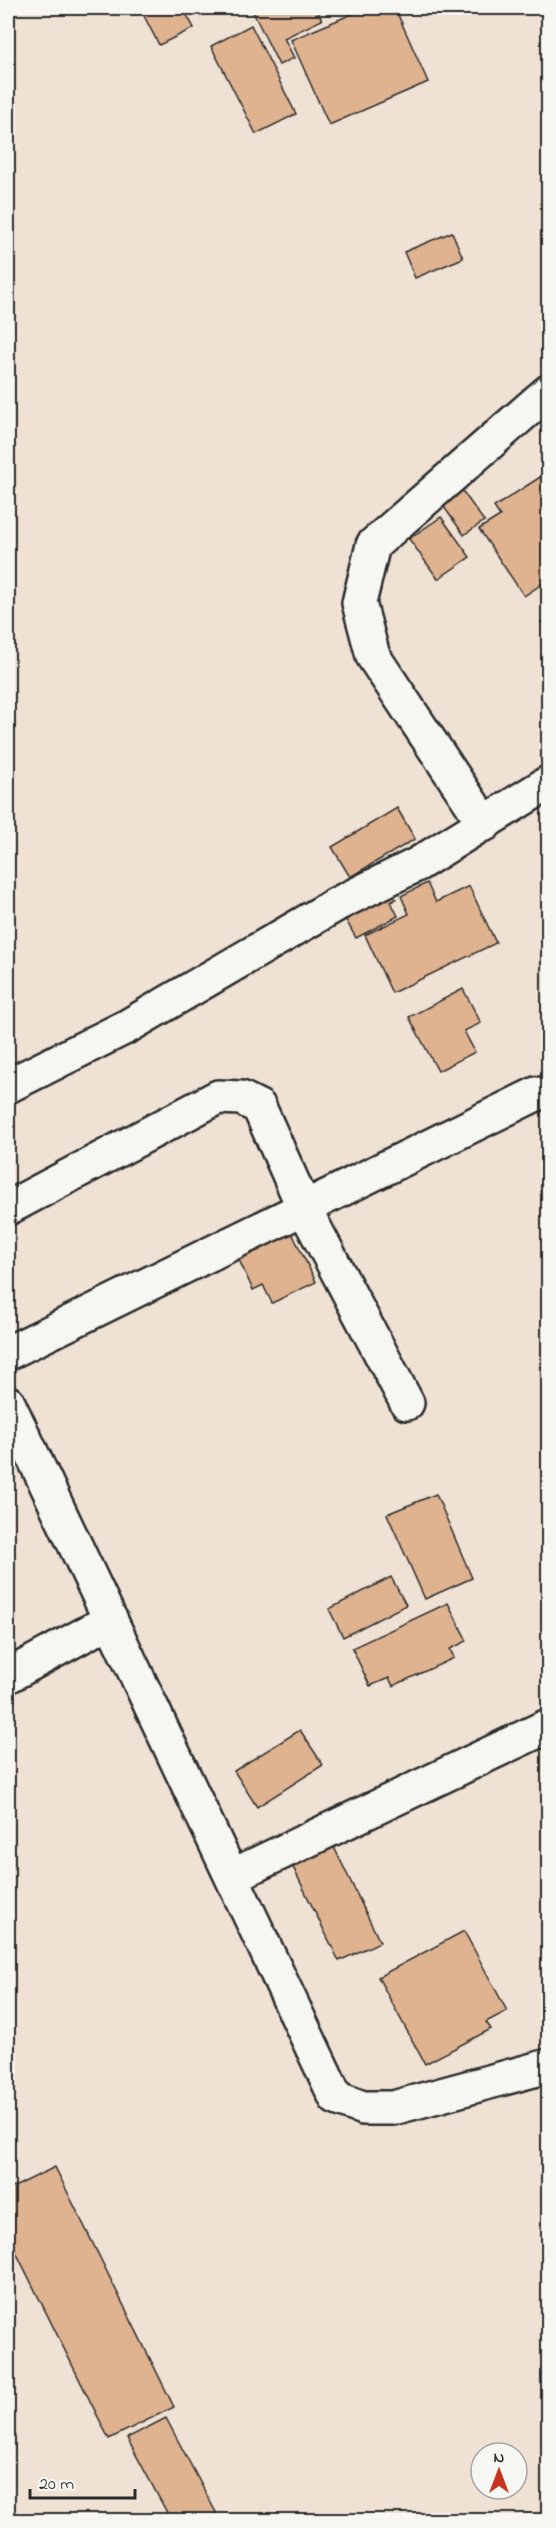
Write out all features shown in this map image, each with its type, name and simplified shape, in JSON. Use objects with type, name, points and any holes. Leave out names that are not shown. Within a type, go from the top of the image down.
[{"type":"street","points":[[485,824],[373,656],[358,603],[373,545],[549,392]]},
{"type":"street","points":[[8,1086],[128,1026],[337,904],[418,864],[549,783]]},
{"type":"street","points":[[8,1353],[536,1094]]},
{"type":"street","points":[[8,1208],[218,1097],[241,1098],[259,1107],[304,1208],[407,1403]]},
{"type":"street","points":[[8,1403],[336,2098],[363,2108],[393,2108],[549,2066]]},
{"type":"street","points":[[8,1676],[111,1620]]},
{"type":"street","points":[[232,1876],[549,1726]]},
{"type":"building","points":[[140,8],[183,8],[194,28],[159,45]]},
{"type":"building","points":[[263,8],[316,8],[322,20],[284,38],[294,58],[279,65],[253,12]]},
{"type":"building","points":[[366,8],[395,8],[428,82],[329,125],[291,40]]},
{"type":"building","points":[[251,25],[296,114],[256,134],[211,46]]},
{"type":"building","points":[[452,232],[463,258],[415,278],[404,252]]},
{"type":"building","points":[[548,472],[548,580],[524,596],[479,529],[500,516],[494,507]]},
{"type":"building","points":[[461,489],[484,521],[464,535],[441,503]]},
{"type":"building","points":[[441,517],[470,557],[438,579],[409,539]]},
{"type":"building","points":[[548,617],[548,632],[541,622]]},
{"type":"building","points":[[397,808],[415,839],[350,877],[332,847]]},
{"type":"building","points":[[427,883],[436,902],[469,886],[496,943],[392,993],[365,935],[409,914],[401,896]]},
{"type":"building","points":[[388,885],[396,899],[391,902],[398,916],[356,938],[341,911]]},
{"type":"building","points":[[463,989],[481,1023],[464,1031],[475,1052],[438,1071],[409,1017]]},
{"type":"building","points":[[287,1223],[316,1282],[272,1303],[263,1285],[253,1290],[234,1249]]},
{"type":"building","points":[[436,1494],[472,1578],[425,1599],[387,1514]]},
{"type":"building","points":[[391,1577],[406,1605],[343,1637],[329,1609]]},
{"type":"building","points":[[448,1603],[467,1641],[450,1649],[454,1658],[393,1686],[389,1678],[370,1686],[352,1648]]},
{"type":"building","points":[[300,1730],[323,1765],[257,1807],[234,1771]]},
{"type":"building","points":[[332,1843],[380,1942],[339,1961],[291,1863]]},
{"type":"building","points":[[464,1931],[507,2011],[486,2022],[491,2029],[425,2064],[378,1977]]},
{"type":"building","points":[[55,2167],[174,2407],[109,2439],[8,2236],[8,2190]]},
{"type":"building","points":[[166,2418],[220,2520],[171,2520],[127,2438]]}]
